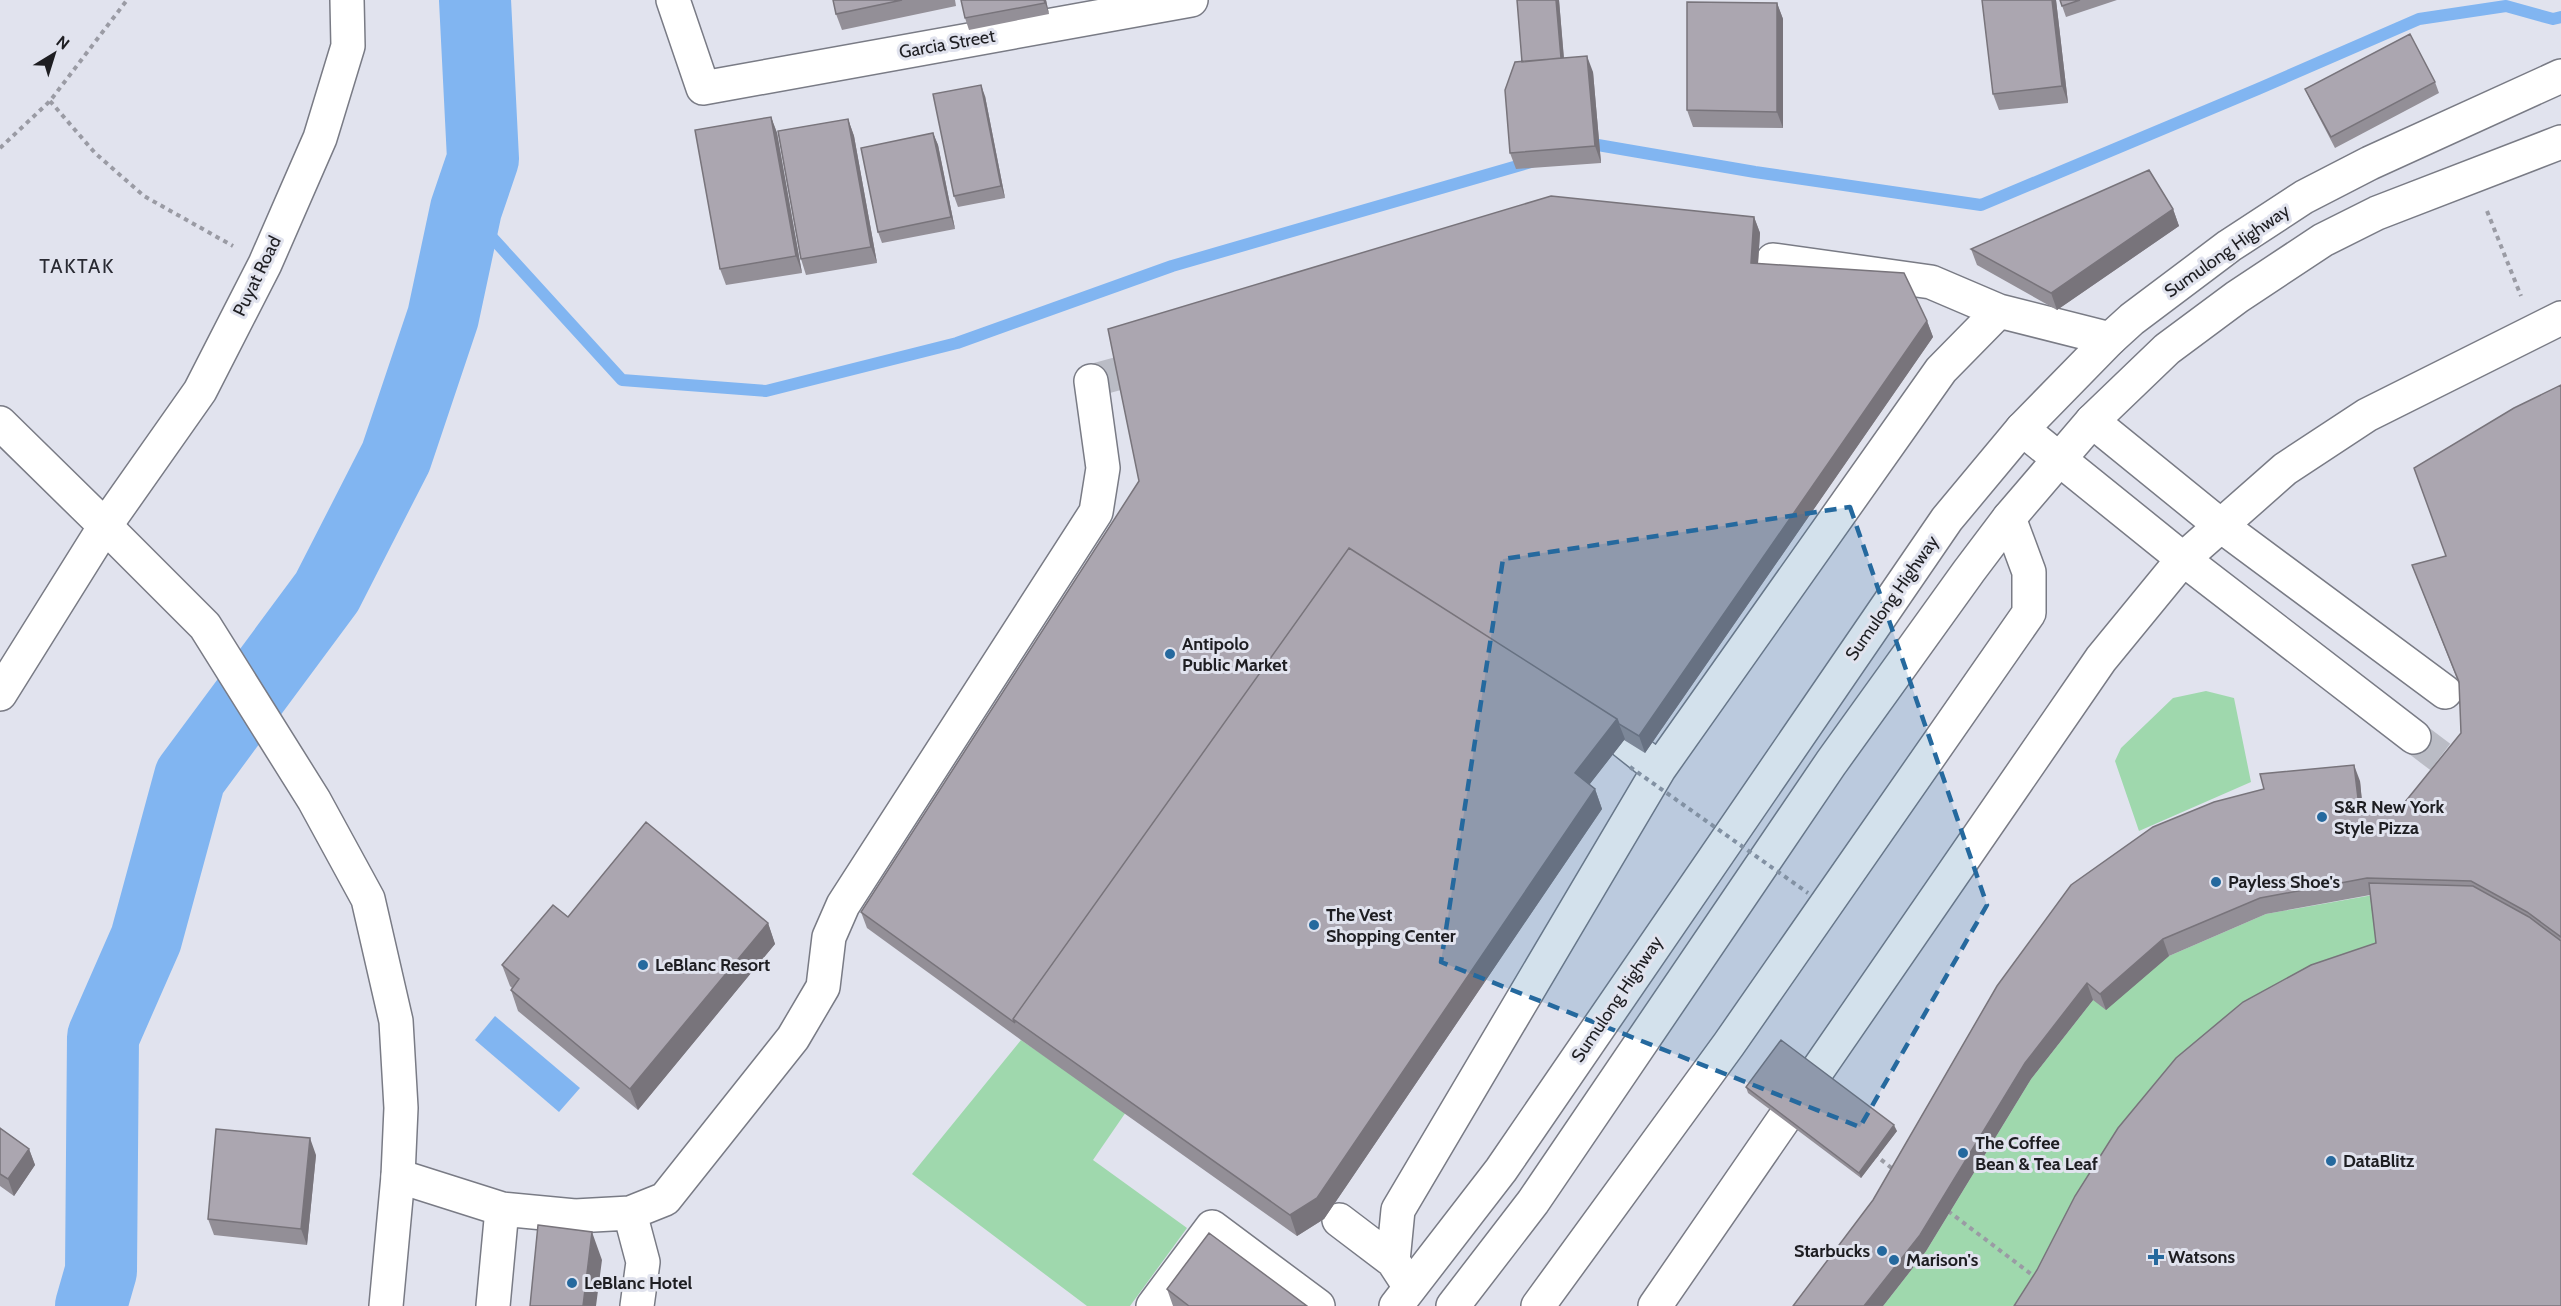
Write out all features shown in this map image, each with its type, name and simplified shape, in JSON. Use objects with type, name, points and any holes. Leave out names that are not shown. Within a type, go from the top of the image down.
[{"type":"main road","name":"Puyat Road","points":[[0,694],[105,526],[200,391],[265,264],[323,128],[348,46],[347,0]]},
{"type":"main road","name":"Garcia Street","points":[[673,0],[703,88],[1191,0]]},
{"type":"main road","name":"Sumulong Highway","points":[[1400,1285],[1501,1170],[1947,519],[2022,429],[2132,319],[2229,246],[2304,197],[2370,163],[2561,76]]},
{"type":"main road","points":[[1453,1306],[1533,1202],[1831,763],[2009,518],[2092,421],[2167,349],[2237,297],[2322,240],[2377,213],[2561,142]]},
{"type":"main road","points":[[1773,260],[1931,282],[1999,310],[2110,339]]},
{"type":"main road","points":[[1400,1285],[1398,1210],[1638,759],[1941,370],[1999,310]]},
{"type":"main road","points":[[1655,1306],[2101,659],[2183,559],[2285,469],[2367,415],[2548,324]]},
{"type":"main road","points":[[398,1176],[502,1209],[575,1216],[630,1213],[665,1198],[793,1038],[823,987],[829,938],[843,905],[1096,512],[1103,468],[1091,381]]},
{"type":"main road","points":[[2092,421],[2220,525],[2445,692]]},
{"type":"main road","points":[[0,423],[205,626],[314,800],[368,899],[396,1022],[401,1108],[398,1176],[386,1306]]},
{"type":"main road","points":[[2022,429],[2183,559],[2414,737]]},
{"type":"main road","points":[[1538,1306],[1729,1044],[2030,614],[2029,572],[2009,518]]},
{"type":"main road","points":[[493,1306],[502,1209]]},
{"type":"main road","points":[[630,1213],[643,1262],[637,1306]]},
{"type":"main road","points":[[1339,1220],[1400,1285]]},
{"type":"main road","points":[[1153,1306],[1212,1227],[1318,1306]]},
{"type":"path","points":[[0,148],[50,101],[127,0]]},
{"type":"path","points":[[50,101],[95,153],[144,196],[265,264]]},
{"type":"path","points":[[2502,250],[2548,324]]},
{"type":"path","points":[[1638,759],[1808,893]]},
{"type":"path","points":[[1873,1153],[1901,1175]]},
{"type":"path","points":[[1947,1210],[2041,1281]]},
{"type":"highlighted area","points":[[1850,507],[1987,905],[1860,1127],[1441,962],[1503,559]]},
{"type":"green space","points":[[2206,691],[2234,698],[2251,782],[2139,831],[2115,761],[2121,748],[2173,698]]},
{"type":"green space","points":[[2373,895],[2380,954],[2025,1306],[1883,1306],[1926,1251],[2031,1079],[2093,1000],[2169,956],[2266,914]]},
{"type":"green space","points":[[1021,1040],[1126,1112],[1093,1160],[1187,1228],[1130,1306],[1087,1306],[912,1174]]},
{"type":"water","points":[[495,1016],[580,1088],[559,1112],[475,1040]]},
{"type":"building","points":[[833,0],[902,0],[836,14]]},
{"type":"building","points":[[961,0],[1044,0],[1045,3],[965,18]]},
{"type":"building","points":[[1517,0],[1556,0],[1561,58],[1522,62]]},
{"type":"building","points":[[1982,0],[2052,0],[2062,86],[1993,94]]},
{"type":"building","points":[[2060,0],[2080,0],[2062,6]]},
{"type":"building","points":[[1687,2],[1777,3],[1777,112],[1687,110]]},
{"type":"building","points":[[2410,34],[2435,82],[2331,137],[2305,89]]},
{"type":"building","points":[[1587,56],[1595,146],[1510,153],[1505,90],[1515,62]]},
{"type":"building","points":[[981,85],[1001,186],[954,196],[933,94]]},
{"type":"building","points":[[771,117],[796,256],[720,269],[695,130]]},
{"type":"building","points":[[848,119],[871,247],[801,259],[778,131]]},
{"type":"building","points":[[933,133],[951,217],[878,232],[861,148]]},
{"type":"building","points":[[2149,170],[2173,209],[2051,293],[1971,249]]},
{"type":"building","name":"Antipolo Public Market","points":[[1551,196],[1754,217],[1751,263],[1904,273],[1927,321],[1639,736],[1619,724],[1617,719],[1349,548],[1013,1019],[1015,1023],[861,912],[1139,481],[1108,329]]},
{"type":"building","points":[[2561,385],[2561,937],[2527,912],[2471,881],[2367,878],[2260,898],[2163,939],[2100,994],[2087,983],[2025,1063],[1920,1235],[1864,1306],[1793,1306],[1873,1200],[1997,986],[2071,885],[2153,827],[2214,802],[2264,789],[2260,774],[2354,765],[2360,815],[2405,802],[2461,733],[2459,682],[2412,565],[2446,556],[2414,468],[2514,408]]},
{"type":"building","name":"The Vest Shopping Center","points":[[1349,548],[1617,719],[1575,773],[1595,789],[1317,1198],[1290,1215],[1013,1019]]},
{"type":"building","name":"LeBlanc Resort","points":[[646,822],[768,923],[630,1089],[511,990],[519,979],[502,965],[553,905],[568,917]]},
{"type":"building","points":[[2369,883],[2473,886],[2529,917],[2561,941],[2561,1306],[2014,1306],[2037,1270],[2075,1196],[2118,1128],[2176,1058],[2243,1002],[2311,965],[2376,943]]},
{"type":"building","points":[[1781,1040],[1894,1125],[1859,1173],[1746,1087]]},
{"type":"building","points":[[0,1128],[29,1149],[8,1179],[0,1174]]},
{"type":"building","points":[[216,1129],[310,1138],[301,1229],[208,1219]]},
{"type":"building","points":[[538,1225],[592,1232],[583,1306],[530,1306]]},
{"type":"building","points":[[1209,1233],[1307,1306],[1189,1306],[1167,1289]]},
{"type":"waterway","points":[[91,1306],[101,1271],[103,1037],[146,939],[190,777],[327,592],[396,457],[443,317],[466,209],[483,159],[475,0]]},
{"type":"waterway","points":[[1585,146],[1592,144],[1755,172],[1981,205],[2419,19],[2506,6],[2553,19],[2561,17]]},
{"type":"waterway","points":[[466,209],[622,380],[766,391],[957,343],[1172,266],[1531,162]]},
{"type":"tunnel","points":[[1091,381],[1160,362]]},
{"type":"tunnel","points":[[2414,737],[2477,785]]},
{"type":"place","name":"Antipolo Public Market","points":[[1170,654]]},
{"type":"place","name":"S&R New York Style Pizza","points":[[2322,817]]},
{"type":"place","name":"Payless Shoe's","points":[[2216,882]]},
{"type":"place","name":"The Vest Shopping Center","points":[[1314,925]]},
{"type":"place","name":"LeBlanc Resort","points":[[643,965]]},
{"type":"place","name":"The Coffee Bean & Tea Leaf","points":[[1963,1153]]},
{"type":"place","name":"DataBlitz","points":[[2331,1161]]},
{"type":"place","name":"Starbucks","points":[[1882,1251]]},
{"type":"place","name":"Watsons","points":[[2156,1257]]},
{"type":"place","name":"Marison's","points":[[1894,1260]]},
{"type":"place","name":"LeBlanc Hotel","points":[[572,1283]]},
{"type":"district","name":"TAKTAK","points":[[77,266]]}]
